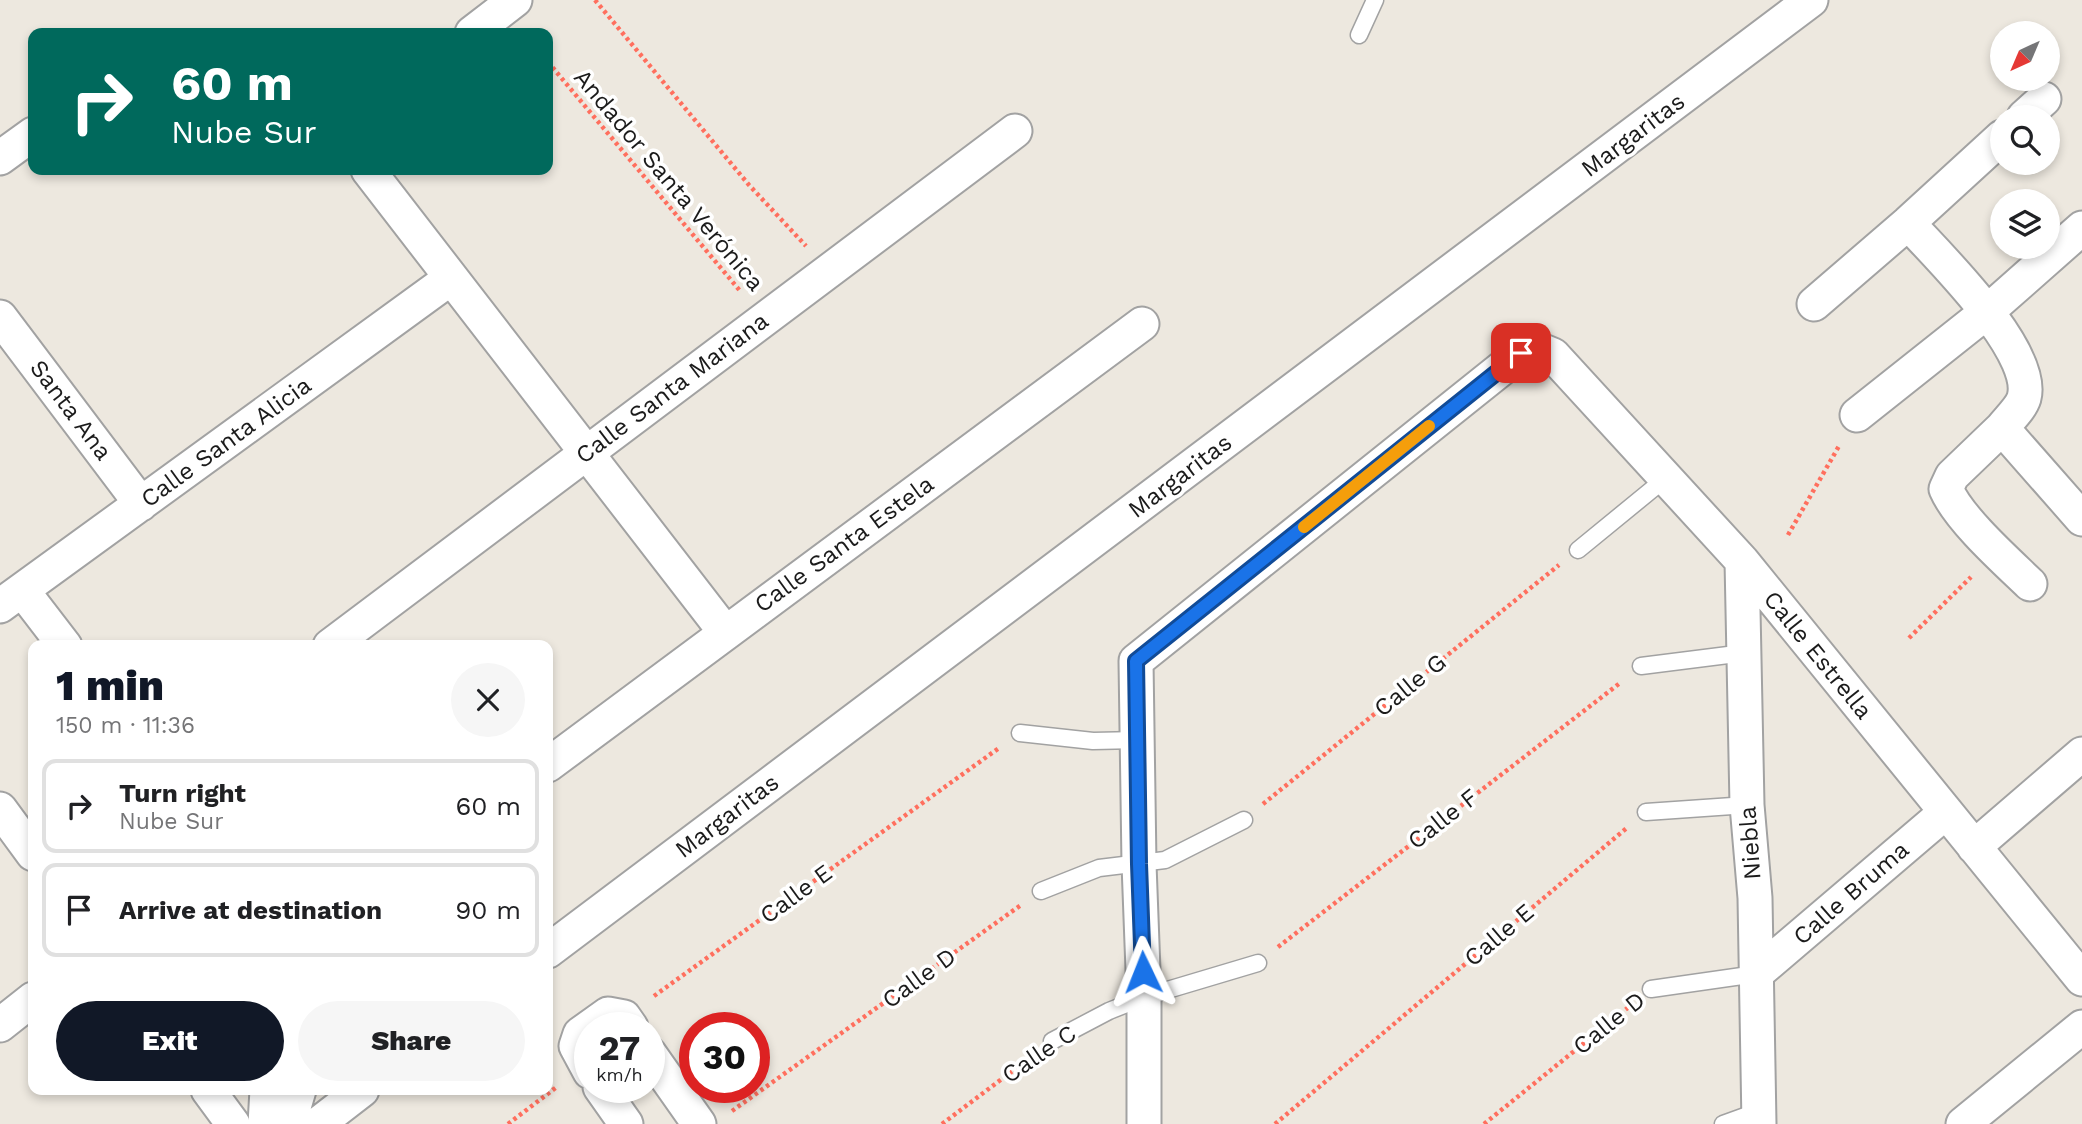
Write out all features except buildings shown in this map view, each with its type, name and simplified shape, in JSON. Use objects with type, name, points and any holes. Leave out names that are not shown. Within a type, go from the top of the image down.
[{"type":"street","points":[[479,28],[515,0]]},
{"type":"street","name":"Margaritas","points":[[553,947],[1811,0]]},
{"type":"street","name":"Calle Santa Mariana","points":[[338,640],[1015,131]]},
{"type":"street","points":[[0,158],[28,138]]},
{"type":"street","points":[[1814,304],[1990,148]]},
{"type":"street","points":[[372,175],[725,632]]},
{"type":"street","points":[[1908,223],[1988,312],[2025,377],[2024,399],[2002,428],[1952,476],[1946,489],[1951,501],[2030,584]]},
{"type":"street","points":[[1857,415],[1988,312],[2082,228]]},
{"type":"street","name":"Calle Santa Alicia","points":[[11,598],[451,278]]},
{"type":"street","name":"Santa Ana","points":[[0,317],[141,504]]},
{"type":"street","name":"Calle Santa Estela","points":[[553,761],[1142,324]]},
{"type":"street","name":"Calle Estrella","points":[[1138,740],[1136,661],[1521,353],[1536,348],[1553,355],[1742,561],[2082,979]]},
{"type":"street","points":[[2002,428],[2082,519]]},
{"type":"street","name":"Niebla","points":[[1742,561],[1747,805],[1755,898],[1759,1118]]},
{"type":"street","points":[[11,598],[58,640]]},
{"type":"street","points":[[1138,740],[1144,1124]]},
{"type":"street","points":[[1974,847],[2082,754]]},
{"type":"street","points":[[0,809],[28,847]]},
{"type":"street","name":"Calle Bruma","points":[[1756,974],[1946,812]]},
{"type":"street","points":[[0,1025],[28,1003]]},
{"type":"street","points":[[1963,1124],[2082,1027]]},
{"type":"street","points":[[665,1070],[712,1120]]},
{"type":"street","points":[[212,1095],[233,1124]]},
{"type":"street","points":[[265,1124],[267,1095]]},
{"type":"street","points":[[289,1124],[298,1095]]},
{"type":"street","points":[[317,1124],[355,1095]]},
{"type":"street","points":[[611,1103],[626,1124]]},
{"type":"lane","points":[[1359,36],[1375,0]]},
{"type":"lane","points":[[1578,550],[1666,478]]},
{"type":"lane","points":[[1641,666],[1744,653]]},
{"type":"lane","points":[[1020,733],[1093,741],[1138,740]]},
{"type":"lane","points":[[1646,812],[1747,805]]},
{"type":"lane","points":[[1041,891],[1099,867],[1165,860],[1244,820]]},
{"type":"lane","points":[[1144,997],[1258,963]]},
{"type":"lane","name":"Calle D","points":[[1651,989],[1756,974]]},
{"type":"lane","name":"Calle C","points":[[1052,1041],[1109,1011],[1144,997]]},
{"type":"lane","points":[[1723,1124],[1759,1118]]},
{"type":"path","points":[[594,0],[749,185],[829,271]]},
{"type":"path","name":"Andador Santa Verónica","points":[[553,68],[764,320]]},
{"type":"path","points":[[1788,535],[1857,415]]},
{"type":"path","name":"Calle G","points":[[1244,820],[1578,550]]},
{"type":"path","points":[[1909,638],[1996,551]]},
{"type":"path","name":"Calle F","points":[[1258,963],[1641,666]]},
{"type":"path","name":"Calle E","points":[[642,1012],[1020,733]]},
{"type":"path","name":"Calle E","points":[[1275,1124],[1646,812]]},
{"type":"path","name":"Calle D","points":[[712,1120],[1041,891]]},
{"type":"path","name":"Calle D","points":[[1484,1124],[1651,989]]},
{"type":"path","name":"Calle C","points":[[942,1124],[1052,1041]]},
{"type":"path","points":[[508,1124],[574,1086]]},
{"type":"slow traffic","points":[[1304,527],[1429,426]]},
{"type":"route","points":[[1143,972],[1136,661],[1521,353]]}]
